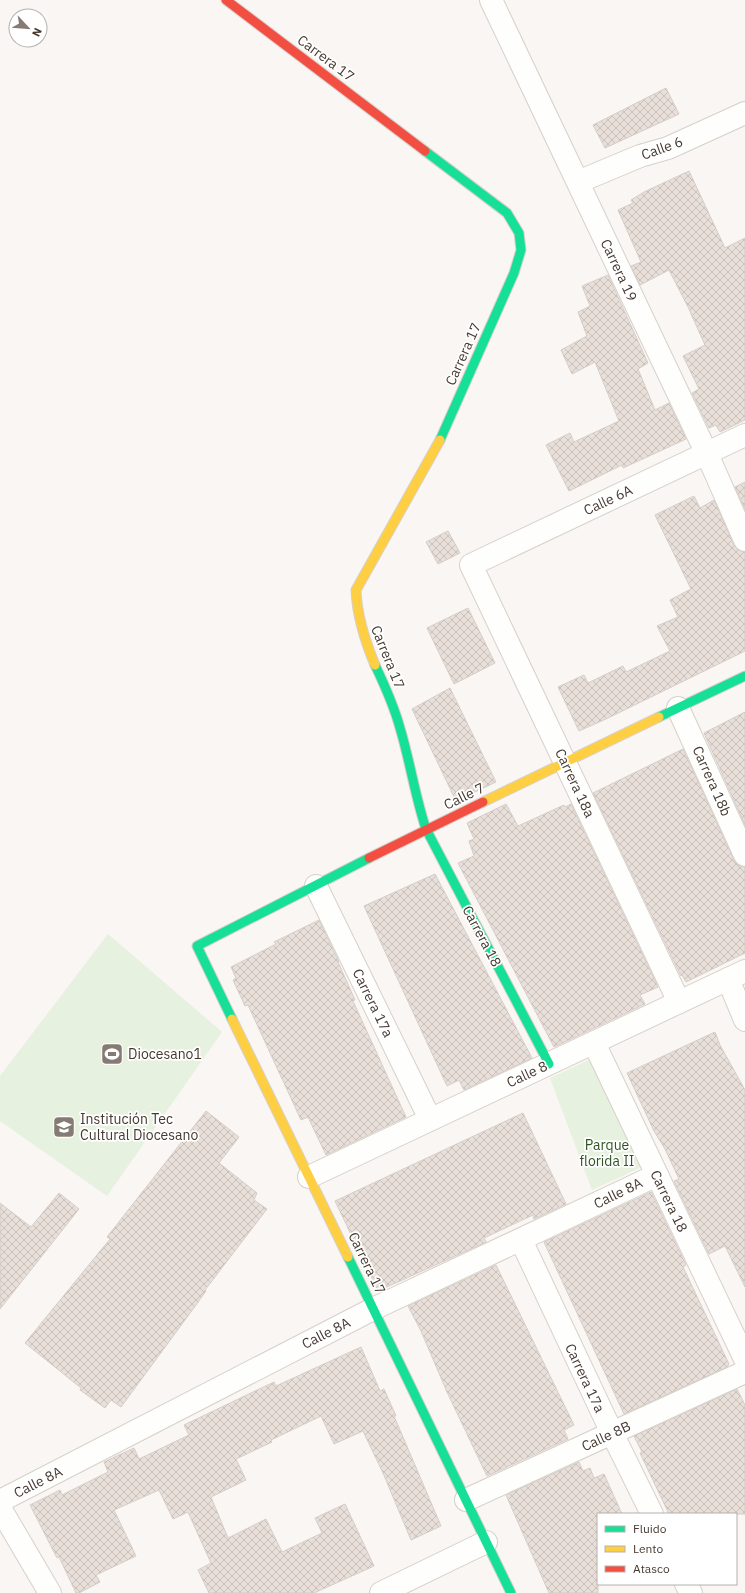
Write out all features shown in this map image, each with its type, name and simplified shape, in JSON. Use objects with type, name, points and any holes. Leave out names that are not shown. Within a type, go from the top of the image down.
[{"type":"street","name":"Carrera 17","points":[[226,0],[507,213],[519,233],[521,250],[514,273],[444,430],[356,590],[355,606],[365,643],[396,712],[406,746],[417,803],[426,829]]},
{"type":"street","name":"Carrera 19","points":[[491,0],[706,454],[745,540]]},
{"type":"street","name":"Calle 6","points":[[578,182],[640,156],[668,148],[745,113]]},
{"type":"street","name":"Calle 6A","points":[[471,565],[745,435]]},
{"type":"street","name":"Carrera 18a","points":[[471,565],[679,1002]]},
{"type":"street","name":"Calle 7","points":[[197,946],[426,829],[745,676]]},
{"type":"street","name":"Carrera 18b","points":[[678,708],[745,854]]},
{"type":"street","name":"Carrera 18","points":[[426,829],[549,1064]]},
{"type":"street","name":"Carrera 17a","points":[[316,886],[430,1120]]},
{"type":"street","name":"Carrera 17","points":[[197,946],[511,1593]]},
{"type":"street","name":"Calle 8","points":[[309,1177],[736,975]]},
{"type":"street","points":[[736,975],[745,1020]]},
{"type":"street","name":"Carrera 18","points":[[594,1042],[745,1359]]},
{"type":"street","name":"Calle 8A","points":[[0,1501],[373,1309],[657,1175]]},
{"type":"street","name":"Carrera 17a","points":[[521,1240],[652,1513]]},
{"type":"street","name":"Calle 8B","points":[[466,1500],[745,1372]]},
{"type":"street","points":[[0,1508],[50,1593]]},
{"type":"street","points":[[381,1593],[486,1542]]},
{"type":"green space","name":"Diocesano1","points":[[108,934],[222,1032],[107,1196],[0,1121],[0,1076]]},
{"type":"green space","name":"Parque florida II","points":[[591,1059],[644,1166],[592,1190],[550,1078]]},
{"type":"building","points":[[666,88],[679,114],[605,148],[593,125]]},
{"type":"building","points":[[689,171],[725,248],[745,238],[745,420],[720,432],[716,425],[709,428],[692,393],[699,389],[683,356],[705,345],[688,307],[669,270],[640,285],[631,266],[641,262],[618,210],[633,203],[631,200],[644,192]]},
{"type":"building","points":[[608,275],[648,363],[638,369],[655,410],[669,403],[686,439],[623,468],[622,465],[569,491],[546,445],[570,433],[574,442],[619,421],[595,362],[572,374],[561,350],[587,336],[578,312],[590,306],[582,286]]},
{"type":"building","points":[[745,482],[745,509],[735,487]]},
{"type":"building","points":[[694,496],[700,508],[714,500],[734,545],[738,550],[745,552],[745,651],[579,731],[558,687],[584,675],[588,683],[623,666],[626,672],[670,651],[657,626],[678,617],[670,600],[691,589],[655,515]]},
{"type":"building","points":[[448,531],[460,553],[438,564],[426,542]]},
{"type":"building","points":[[468,608],[495,663],[454,684],[427,628]]},
{"type":"building","points":[[450,688],[496,782],[456,801],[412,709]]},
{"type":"building","points":[[745,712],[745,825],[704,733]]},
{"type":"building","points":[[683,749],[734,860],[738,865],[745,867],[745,953],[686,982],[682,975],[681,976],[593,793]]},
{"type":"building","points":[[506,804],[518,826],[564,805],[565,807],[571,804],[658,987],[640,995],[645,1004],[554,1047],[458,863],[474,856],[469,841],[474,839],[467,823]]},
{"type":"building","points":[[435,874],[532,1058],[464,1090],[459,1080],[447,1086],[364,906]]},
{"type":"building","points":[[319,920],[355,1000],[353,1001],[406,1117],[326,1155],[308,1117],[301,1120],[248,1005],[245,1006],[233,980],[236,978],[231,967],[276,944],[274,942]]},
{"type":"building","points":[[715,1032],[720,1045],[745,1090],[745,1287],[725,1246],[709,1254],[674,1181],[679,1179],[665,1149],[654,1131],[627,1073]]},
{"type":"building","points":[[206,1111],[239,1137],[219,1163],[257,1193],[254,1200],[267,1209],[205,1290],[206,1291],[196,1305],[121,1407],[111,1400],[105,1408],[80,1390],[81,1388],[25,1343],[110,1239],[107,1237]]},
{"type":"building","points":[[523,1113],[566,1204],[534,1219],[533,1215],[484,1238],[486,1242],[378,1291],[335,1201]]},
{"type":"building","points":[[651,1192],[686,1265],[683,1267],[729,1364],[727,1367],[624,1414],[544,1242]]},
{"type":"building","points":[[59,1193],[79,1209],[0,1309],[0,1203],[31,1227]]},
{"type":"building","points":[[496,1265],[574,1425],[564,1430],[568,1439],[487,1476],[447,1392],[421,1331],[408,1306]]},
{"type":"building","points":[[361,1347],[380,1391],[384,1389],[441,1526],[411,1540],[383,1473],[363,1431],[334,1444],[321,1416],[236,1459],[246,1480],[211,1497],[228,1538],[266,1519],[282,1552],[322,1533],[315,1518],[345,1504],[374,1566],[314,1593],[209,1593],[198,1570],[211,1563],[188,1512],[173,1519],[159,1490],[114,1510],[136,1556],[96,1575],[100,1582],[79,1593],[76,1593],[59,1557],[57,1558],[30,1505],[60,1490],[62,1495],[108,1472],[104,1462],[134,1448],[139,1459],[189,1435],[184,1425],[274,1382],[276,1386]]},
{"type":"building","points":[[737,1389],[745,1405],[745,1514],[669,1513],[640,1453],[642,1452],[634,1436]]},
{"type":"building","points":[[579,1462],[583,1471],[590,1468],[594,1478],[604,1474],[622,1513],[597,1513],[598,1593],[549,1593],[506,1495]]},
{"type":"traffic: fast","points":[[425,151],[507,213],[519,233],[521,250],[514,273],[440,440]]},
{"type":"traffic: fast","points":[[375,665],[398,720],[426,829],[549,1064]]},
{"type":"traffic: fast","points":[[659,717],[745,676]]},
{"type":"traffic: fast","points":[[232,1019],[197,946],[369,858]]},
{"type":"traffic: fast","points":[[348,1257],[511,1593]]},
{"type":"traffic: slow","points":[[375,665],[362,629],[356,590],[440,440]]},
{"type":"traffic: slow","points":[[483,802],[659,717]]},
{"type":"traffic: slow","points":[[232,1019],[348,1257]]},
{"type":"traffic: jam","points":[[226,0],[425,151]]},
{"type":"traffic: jam","points":[[369,858],[483,802]]},
{"type":"place","name":"Diocesano1","points":[[112,1054]]},
{"type":"place","name":"Institución Tec Cultural Diocesano","points":[[64,1127]]}]
